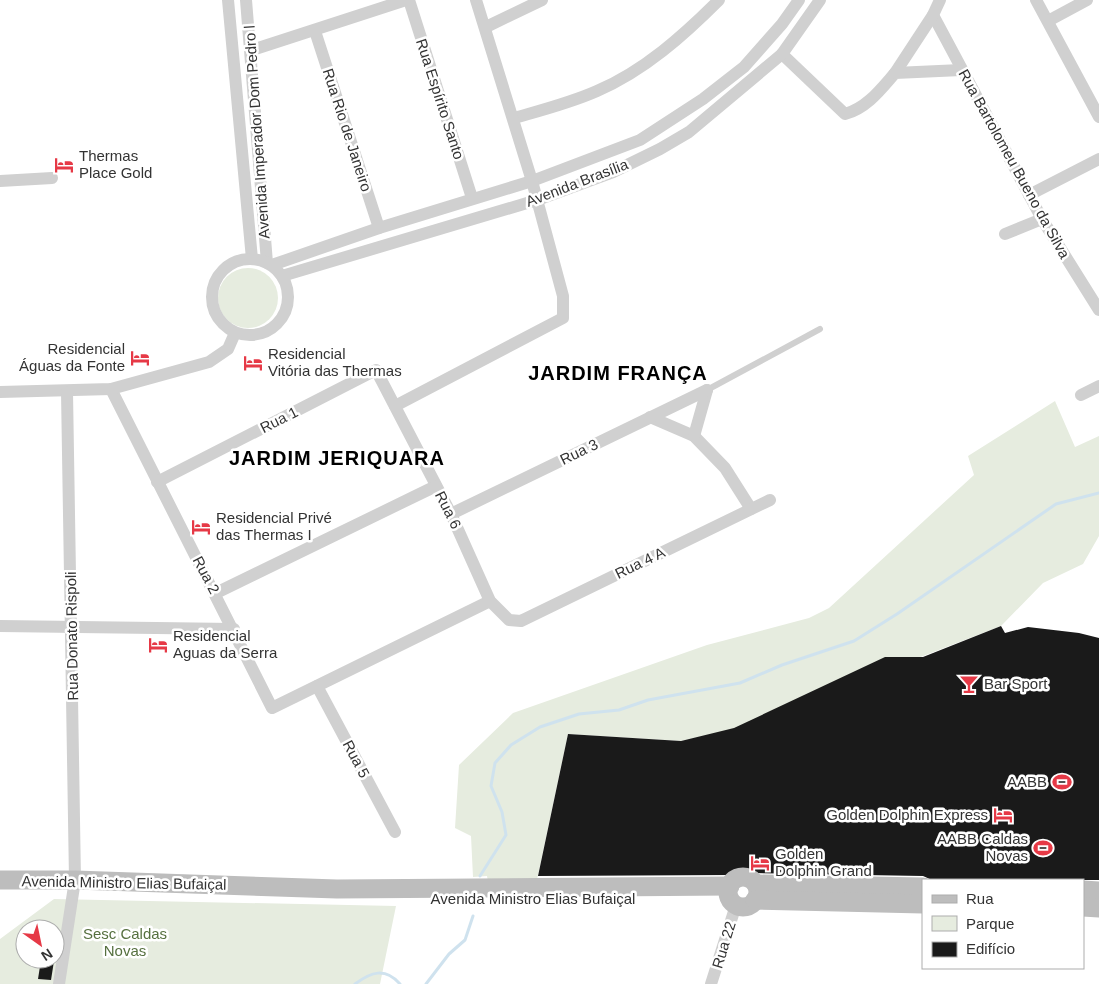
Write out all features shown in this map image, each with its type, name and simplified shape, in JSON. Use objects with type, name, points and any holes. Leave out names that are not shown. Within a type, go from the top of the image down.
[{"type":"main road","points":[[756,892],[748,906],[732,897],[736,879],[745,877],[756,892],[922,904]]},
{"type":"main road","name":"Avenida Ministro Elias Bufaiçal","points":[[0,880],[75,880],[337,889],[389,898],[480,901],[732,897]]},
{"type":"main road","points":[[756,892],[922,887]]},
{"type":"main road","points":[[1084,890],[1099,891]]},
{"type":"main road","points":[[1084,908],[1099,908]]},
{"type":"street","name":"Avenida Imperador Dom Pedro l","points":[[228,0],[252,259]]},
{"type":"street","name":"Avenida Imperador Dom Pedro l","points":[[246,0],[252,50],[269,264]]},
{"type":"street","points":[[252,50],[315,31],[367,6],[408,0]]},
{"type":"street","name":"Rua Espírito Santo","points":[[408,0],[472,198]]},
{"type":"street","points":[[395,406],[563,318],[563,296],[532,181],[486,27],[476,0]]},
{"type":"street","points":[[486,27],[542,0]]},
{"type":"street","points":[[514,118],[562,105],[599,90],[652,60],[695,24],[719,0]]},
{"type":"street","name":"Avenida Brasília","points":[[269,264],[472,198],[532,181],[640,140],[703,99],[744,67],[782,24],[799,0]]},
{"type":"street","name":"Avenida Brasília","points":[[282,276],[537,200],[612,172],[667,144],[689,132],[782,54],[820,0]]},
{"type":"street","points":[[782,54],[845,114],[855,111],[875,97],[895,73],[933,15],[940,0]]},
{"type":"street","points":[[1036,0],[1099,117]]},
{"type":"street","points":[[1048,21],[1087,0]]},
{"type":"street","name":"Rua Bartolomeu Bueno da Silva","points":[[933,15],[1042,220],[1099,310]]},
{"type":"street","name":"Rua Rio de Janeiro","points":[[315,31],[379,228]]},
{"type":"street","points":[[895,73],[961,70]]},
{"type":"street","points":[[1029,195],[1099,159]]},
{"type":"street","points":[[0,181],[52,178]]},
{"type":"street","points":[[1005,234],[1042,220]]},
{"type":"street","points":[[252,259],[269,264],[282,276],[287,287],[288,299],[286,310],[280,321],[270,329],[259,334],[235,333],[217,318],[212,307],[212,289],[220,272],[240,260],[252,259]]},
{"type":"street","points":[[0,392],[68,392],[111,389],[209,362],[228,349],[235,333]]},
{"type":"street","name":"Rua 6","points":[[376,370],[451,514],[490,601],[509,620]]},
{"type":"street","name":"Rua 1","points":[[157,482],[376,370]]},
{"type":"street","points":[[1081,395],[1099,386]]},
{"type":"street","name":"Rua 2","points":[[111,389],[157,482],[216,593],[272,708],[317,686]]},
{"type":"street","points":[[694,436],[706,390]]},
{"type":"street","name":"Rua 3","points":[[451,514],[706,390]]},
{"type":"street","name":"Rua Donato Rispoli","points":[[59,984],[75,880],[68,392]]},
{"type":"street","points":[[650,417],[694,436],[725,468],[751,509]]},
{"type":"street","points":[[216,593],[436,486]]},
{"type":"street","name":"Rua 4 A","points":[[509,620],[521,621],[770,500]]},
{"type":"street","points":[[317,686],[490,601]]},
{"type":"street","points":[[0,626],[234,629]]},
{"type":"street","name":"Rua 5","points":[[317,686],[396,832]]},
{"type":"street","name":"Rua 22","points":[[711,984],[732,897]]},
{"type":"lane","points":[[706,390],[820,329]]},
{"type":"green space","points":[[248,268],[265,273],[273,281],[278,298],[273,315],[265,323],[248,328],[231,323],[223,315],[218,298],[223,281],[231,273]]},
{"type":"green space","points":[[1055,401],[1075,447],[1099,436],[1099,536],[1083,564],[1043,583],[1001,626],[734,729],[681,741],[568,734],[537,880],[488,882],[487,876],[473,877],[471,836],[455,828],[459,765],[513,713],[707,645],[809,618],[829,608],[974,475],[968,456]]},
{"type":"green space","name":"Sesc Caldas Novas","points":[[54,899],[396,906],[380,984],[0,984],[0,939],[15,928],[15,969],[65,969],[65,919],[27,919]]},
{"type":"building","points":[[1001,626],[1005,633],[1028,627],[1079,633],[1099,638],[1099,880],[930,879],[923,876],[753,873],[743,871],[731,875],[538,876],[568,734],[681,741],[734,728],[885,657],[923,657]]},
{"type":"building","points":[[40,969],[53,969],[51,980],[38,979]]},
{"type":"waterway","points":[[480,876],[506,835],[502,812],[491,786],[495,763],[511,745],[540,727],[579,714],[619,710],[648,700],[740,683],[782,665],[854,641],[897,614],[1056,504],[1099,493]]},
{"type":"waterway","points":[[426,984],[449,954],[465,940],[473,916]]},
{"type":"waterway","points":[[355,984],[372,974],[378,973],[389,975],[400,984]]},
{"type":"place","name":"Thermas Place Gold","points":[[64,165]]},
{"type":"place","name":"Residencial Águas da Fonte","points":[[140,358]]},
{"type":"place","name":"Residencial Vitória das Thermas","points":[[253,363]]},
{"type":"place","name":"Residencial Privé das Thermas I","points":[[201,527]]},
{"type":"place","name":"Residencial Aguas da Serra","points":[[158,645]]},
{"type":"place","name":"Bar Sport","points":[[969,684]]},
{"type":"place","name":"AABB","points":[[1062,782]]},
{"type":"place","name":"Golden Dolphin Express","points":[[1003,815]]},
{"type":"place","name":"AABB Caldas Novas","points":[[1043,848]]},
{"type":"place","name":"Golden Dolphin Grand","points":[[760,863]]},
{"type":"district","name":"JARDIM FRANÇA","points":[[618,373]]},
{"type":"district","name":"JARDIM JERIQUARA","points":[[337,458]]}]
